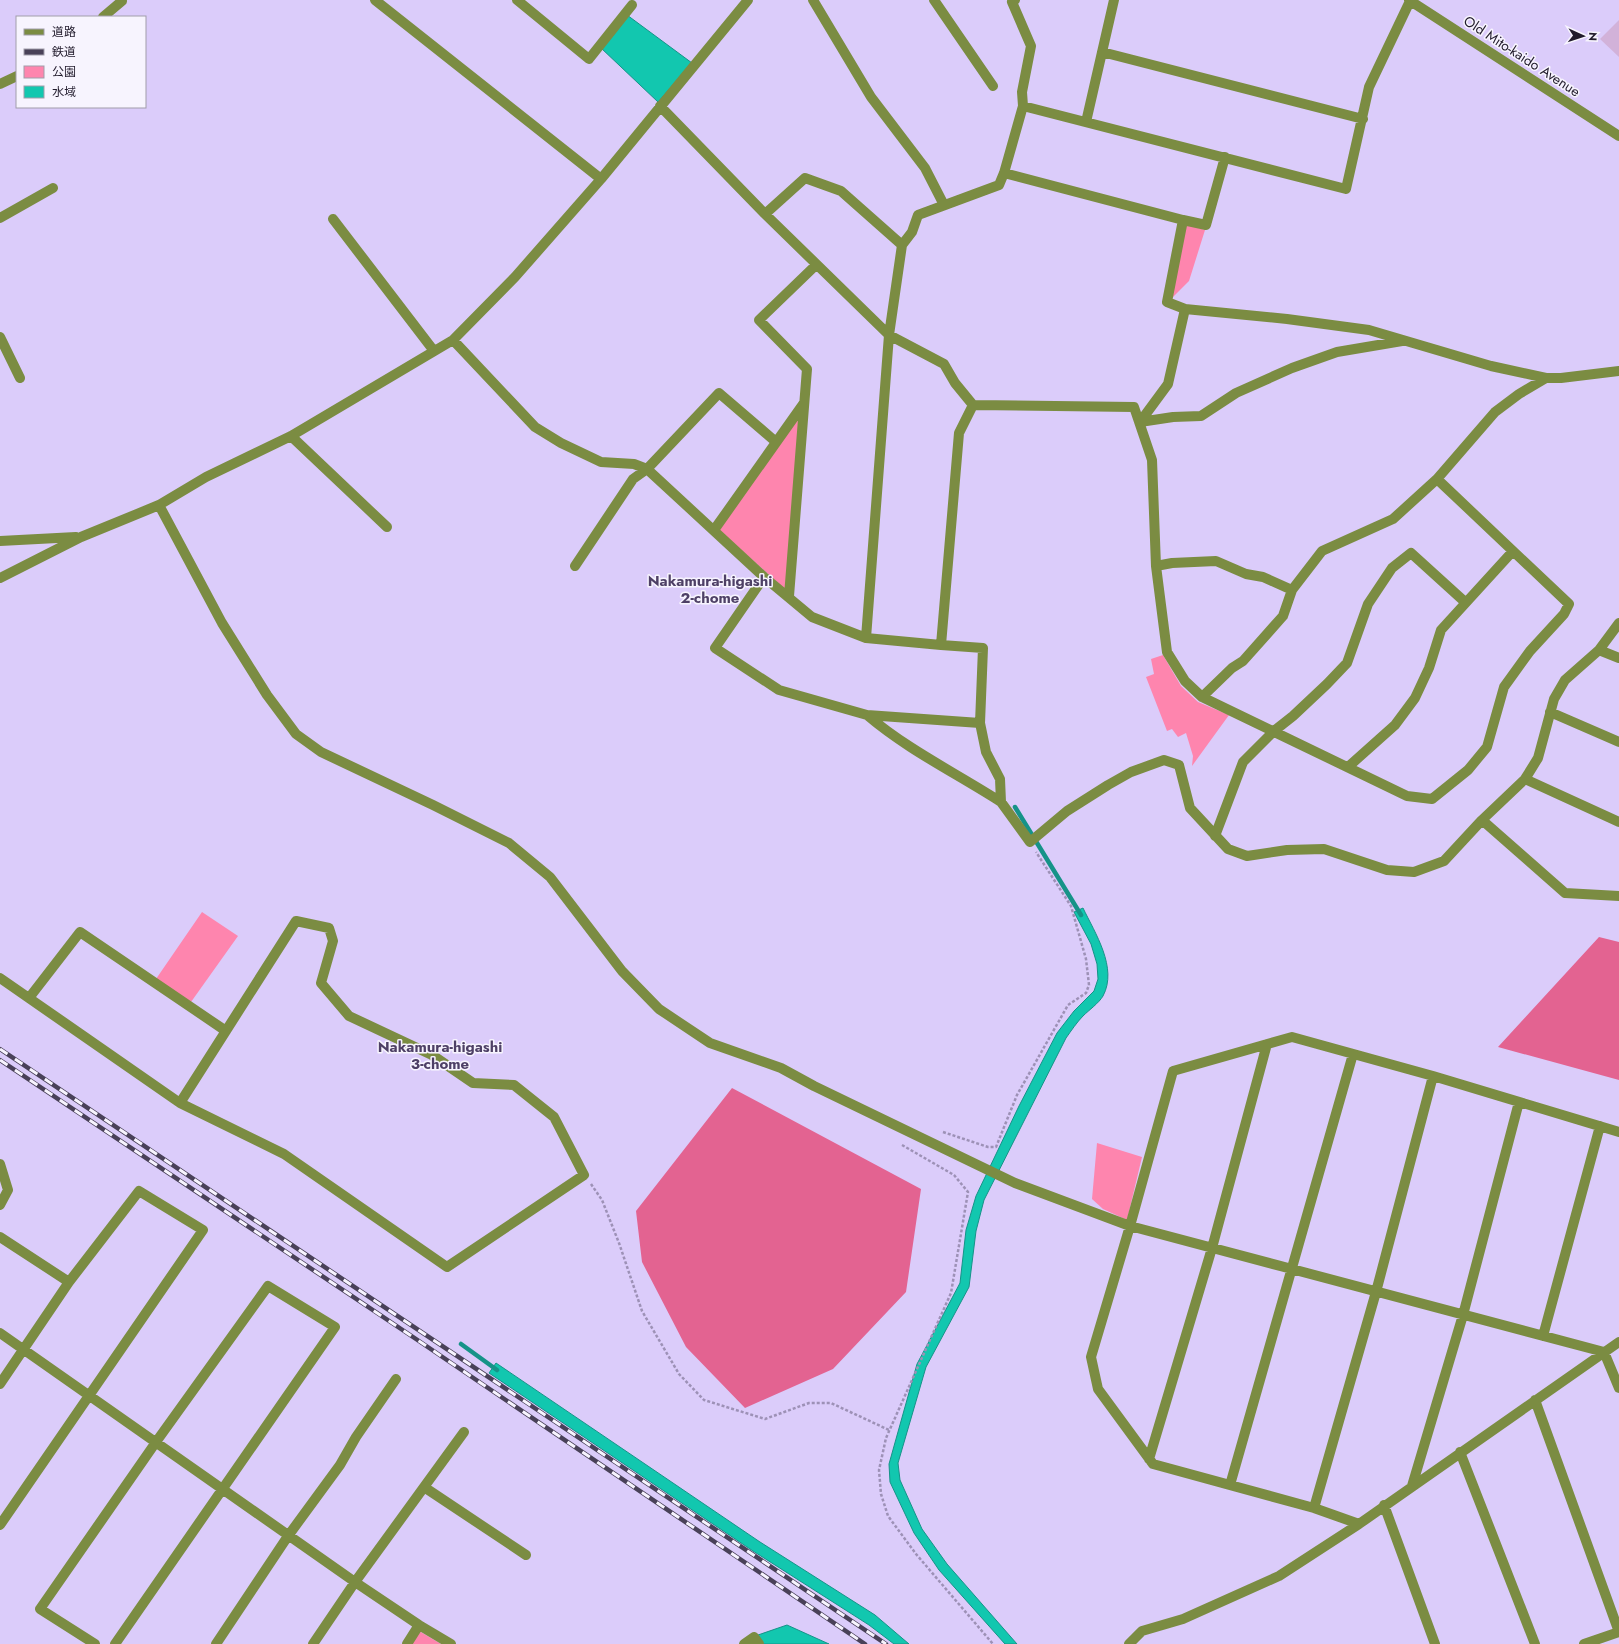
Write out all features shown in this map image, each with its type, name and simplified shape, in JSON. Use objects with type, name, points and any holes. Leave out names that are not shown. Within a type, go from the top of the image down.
[{"type":"street","points":[[375,0],[601,179]]},
{"type":"street","points":[[517,0],[588,59],[631,2]]},
{"type":"street","points":[[0,578],[81,537],[159,505],[206,477],[291,436],[453,340],[515,277],[601,179],[748,0]]},
{"type":"street","points":[[813,0],[871,97],[925,168],[944,205]]},
{"type":"street","points":[[934,0],[993,86]]},
{"type":"street","points":[[866,638],[889,335],[902,245],[912,232],[918,215],[999,185],[1004,173],[1023,106],[1022,92],[1031,46],[1012,2],[1015,0]]},
{"type":"street","points":[[1086,122],[1114,0]]},
{"type":"street","points":[[1023,106],[1346,189],[1369,87],[1410,0]]},
{"type":"street","name":"Old Mito-kaido Avenue","points":[[1410,0],[1619,136]]},
{"type":"street","points":[[104,16],[122,1]]},
{"type":"street","points":[[1102,52],[1363,119]]},
{"type":"street","points":[[0,84],[16,76]]},
{"type":"street","points":[[660,106],[765,214],[889,335],[944,364],[955,383],[973,405],[1134,408],[1152,460],[1156,566],[1167,652],[1185,682],[1202,697],[1407,796],[1432,799],[1468,770],[1487,746],[1504,687],[1530,651],[1564,614],[1569,604],[1437,479]]},
{"type":"street","points":[[1004,173],[1206,225],[1225,157]]},
{"type":"street","points":[[765,214],[805,178],[841,191],[902,245]]},
{"type":"street","points":[[0,218],[53,188]]},
{"type":"street","points":[[333,219],[434,351]]},
{"type":"street","points":[[1182,220],[1167,302],[1186,309],[1287,319],[1369,330],[1491,366],[1546,378],[1561,378],[1619,370]]},
{"type":"street","points":[[789,596],[807,369],[759,320],[816,265]]},
{"type":"street","points":[[1140,422],[1168,384],[1186,309]]},
{"type":"street","points":[[453,340],[535,427],[561,443],[601,462],[634,464],[647,469],[764,577],[789,596],[812,617],[866,638],[983,648],[980,723],[986,752],[1000,780],[1001,802]]},
{"type":"street","points":[[1140,422],[1173,417],[1201,416],[1236,393],[1292,368],[1337,352],[1406,341]]},
{"type":"street","points":[[1,342],[20,378]]},
{"type":"street","points":[[1202,697],[1232,668],[1243,661],[1283,616],[1292,590],[1322,551],[1393,519],[1437,479],[1495,412],[1519,394],[1546,378]]},
{"type":"street","points":[[575,566],[634,479],[647,469],[719,393],[776,442]]},
{"type":"street","points":[[714,530],[804,402]]},
{"type":"street","points":[[941,645],[959,433],[973,405]]},
{"type":"street","points":[[291,436],[387,527]]},
{"type":"street","points":[[159,505],[222,623],[267,695],[296,734],[321,752],[509,843],[550,877],[622,971],[659,1009],[710,1044],[781,1068],[814,1086],[1015,1183],[1130,1226],[1604,1352]]},
{"type":"street","points":[[0,541],[81,537]]},
{"type":"street","points":[[1348,767],[1395,725],[1415,698],[1429,668],[1441,630],[1465,602],[1514,551]]},
{"type":"street","points":[[1215,836],[1243,762],[1312,698],[1346,663],[1368,604],[1392,568],[1411,553],[1465,602]]},
{"type":"street","points":[[1156,566],[1172,563],[1216,561],[1246,574],[1263,577],[1292,590]]},
{"type":"street","points":[[764,577],[715,648],[779,690],[867,715],[980,723]]},
{"type":"street","points":[[867,715],[886,732],[1001,802],[1030,842],[1067,811],[1108,785],[1131,772],[1164,760],[1179,765],[1190,808],[1228,849],[1246,856],[1287,850],[1324,849],[1387,870],[1414,872],[1444,861],[1482,820],[1525,779],[1538,758],[1554,699],[1566,680],[1599,650],[1619,623]]},
{"type":"street","points":[[1599,650],[1619,658]]},
{"type":"street","points":[[1550,712],[1619,742]]},
{"type":"street","points":[[1525,779],[1619,822]]},
{"type":"street","points":[[1482,820],[1565,893],[1619,896]]},
{"type":"street","points":[[0,978],[180,1103],[284,1154],[447,1267],[584,1175],[554,1117],[514,1085],[473,1083],[432,1056],[348,1016],[321,984],[333,941],[329,928],[296,921],[180,1103]]},
{"type":"street","points":[[29,998],[80,932],[226,1031]]},
{"type":"street","points":[[1359,1524],[1314,1508],[1153,1464],[1098,1389],[1091,1357],[1174,1071],[1292,1037],[1433,1076],[1619,1132]]},
{"type":"street","points":[[1149,1459],[1212,1248],[1267,1044]]},
{"type":"street","points":[[1230,1485],[1353,1054]]},
{"type":"street","points":[[1314,1508],[1376,1292],[1433,1076]]},
{"type":"street","points":[[1412,1486],[1463,1315],[1519,1102]]},
{"type":"street","points":[[1543,1336],[1600,1126]]},
{"type":"street","points":[[0,1164],[8,1190],[0,1205]]},
{"type":"street","points":[[0,1384],[69,1282],[140,1191],[203,1230],[0,1525]]},
{"type":"street","points":[[0,1237],[69,1282]]},
{"type":"street","points":[[95,1644],[40,1609],[156,1442],[268,1286],[335,1327],[115,1644]]},
{"type":"street","points":[[0,1333],[288,1536],[419,1625],[451,1644]]},
{"type":"street","points":[[1129,1644],[1142,1631],[1183,1620],[1279,1576],[1359,1524],[1384,1505],[1619,1342]]},
{"type":"street","points":[[1604,1352],[1619,1388]]},
{"type":"street","points":[[216,1644],[288,1536],[340,1465],[356,1437],[396,1379]]},
{"type":"street","points":[[1535,1400],[1619,1632],[1584,1644]]},
{"type":"street","points":[[313,1644],[355,1582],[464,1432]]},
{"type":"street","points":[[1460,1452],[1535,1644]]},
{"type":"street","points":[[424,1486],[526,1555]]},
{"type":"street","points":[[1384,1505],[1435,1644]]},
{"type":"street","points":[[408,1644],[419,1625]]},
{"type":"street","points":[[744,1644],[754,1637],[759,1644]]},
{"type":"path","points":[[937,1130],[988,1147],[996,1147],[1017,1095],[1068,1005],[1086,993],[1089,985],[1086,959],[1071,906],[1030,842]]},
{"type":"path","points":[[899,1142],[954,1175],[968,1192],[951,1293],[886,1438],[880,1470],[881,1494],[888,1516],[916,1554],[993,1644]]},
{"type":"path","points":[[584,1175],[602,1200],[620,1244],[642,1311],[679,1374],[704,1400],[765,1419],[809,1404],[831,1403],[889,1430]]},
{"type":"green space","points":[[1185,224],[1205,230],[1189,281],[1171,299]]},
{"type":"green space","points":[[801,411],[787,591],[719,530]]},
{"type":"green space","points":[[1163,655],[1181,686],[1198,702],[1229,715],[1192,766],[1193,756],[1186,733],[1178,737],[1172,729],[1167,731],[1146,677],[1154,674],[1151,659]]},
{"type":"green space","points":[[202,912],[238,936],[191,1002],[156,979]]},
{"type":"green space","points":[[1097,1143],[1142,1157],[1127,1220],[1103,1209],[1092,1199]]},
{"type":"green space","points":[[419,1631],[441,1644],[412,1644]]},
{"type":"shaded area","points":[[1599,937],[1619,942],[1619,1080],[1498,1047]]},
{"type":"shaded area","points":[[732,1088],[921,1189],[906,1292],[833,1369],[745,1408],[686,1347],[642,1262],[636,1211]]},
{"type":"water","points":[[627,15],[692,63],[658,102],[601,48]]},
{"type":"water","points":[[1083,908],[1099,939],[1103,951],[1108,974],[1107,985],[1101,999],[1081,1018],[1066,1038],[984,1200],[976,1231],[969,1287],[926,1367],[898,1463],[900,1480],[922,1529],[947,1564],[1017,1644],[1005,1644],[939,1570],[914,1533],[890,1482],[889,1464],[917,1364],[960,1283],[966,1230],[976,1196],[1019,1106],[1057,1033],[1074,1011],[1094,991],[1098,979],[1097,964],[1091,944],[1074,912]]},
{"type":"water","points":[[496,1363],[760,1542],[875,1615],[909,1644],[894,1644],[869,1625],[753,1551],[489,1373]]},
{"type":"water","points":[[787,1625],[829,1644],[763,1644],[758,1635]]},
{"type":"building","points":[[1619,20],[1619,57],[1600,39]]},
{"type":"waterway","points":[[1015,807],[1081,915]]},
{"type":"waterway","points":[[461,1344],[497,1370]]},
{"type":"railway","points":[[0,1049],[886,1644]]},
{"type":"railway","points":[[0,1060],[416,1339],[865,1644]]},
{"type":"district","name":"Nakamura-higashi 2-chome","points":[[710,590]]},
{"type":"district","name":"Nakamura-higashi 3-chome","points":[[440,1056]]}]
